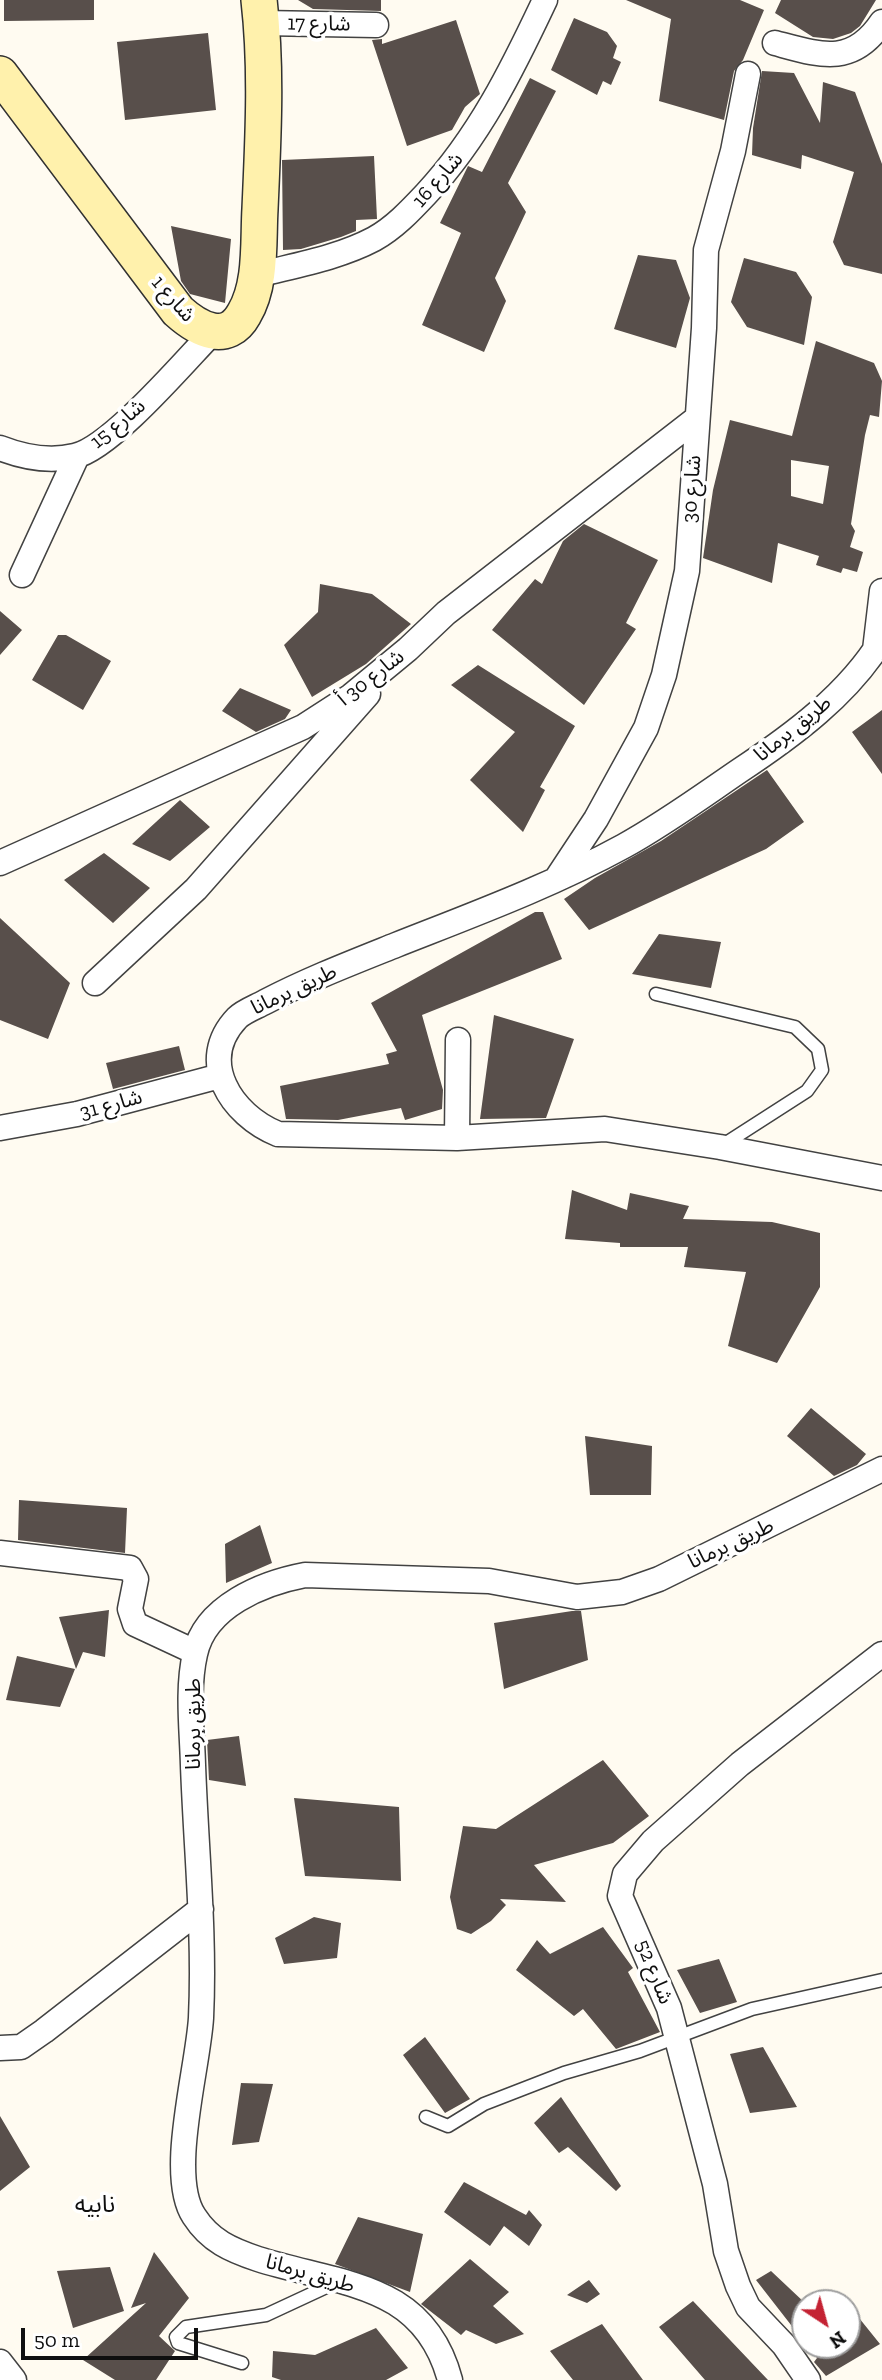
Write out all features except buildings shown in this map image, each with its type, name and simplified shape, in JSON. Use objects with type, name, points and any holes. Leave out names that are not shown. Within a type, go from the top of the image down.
[{"type":"street","name":"شارع 16","points":[[257,275],[346,252],[376,239],[402,220],[456,161],[478,131],[545,0]]},
{"type":"street","name":"شارع 1","points":[[0,75],[178,311],[193,325],[212,333],[228,331],[244,316],[257,275],[263,141],[261,12]]},
{"type":"street","name":"شارع 17","points":[[261,12],[376,25]]},
{"type":"street","points":[[775,43],[814,53],[850,52],[872,38],[882,22]]},
{"type":"street","name":"شارع 30","points":[[557,879],[596,819],[646,728],[663,675],[687,571],[704,328],[706,250],[733,152],[748,75]]},
{"type":"street","name":"شارع 15","points":[[0,448],[46,459],[77,456],[105,439],[126,421],[212,333]]},
{"type":"street","name":"شارع 30 أ","points":[[0,863],[303,727],[351,696],[408,649],[446,613],[696,419]]},
{"type":"street","points":[[22,575],[77,456]]},
{"type":"street","points":[[879,644],[882,592]]},
{"type":"street","name":"طريق برمانا","points":[[220,1076],[217,1060],[224,1033],[240,1015],[324,974],[557,879],[651,831],[775,747],[835,695],[879,644]]},
{"type":"street","points":[[95,983],[196,889],[408,649]]},
{"type":"street","points":[[457,1138],[458,1040]]},
{"type":"street","points":[[220,1076],[246,1113],[265,1129],[278,1134],[457,1138],[605,1129],[720,1147],[882,1178]]},
{"type":"street","name":"شارع 31","points":[[0,1128],[77,1114],[220,1076]]},
{"type":"street","name":"طريق برمانا","points":[[450,2380],[435,2339],[414,2313],[399,2303],[341,2280],[233,2251],[205,2232],[188,2204],[183,2157],[200,2036],[203,1969],[191,1706],[195,1652],[210,1626],[230,1604],[276,1580],[305,1575],[489,1581],[577,1597],[622,1592],[682,1568],[882,1469]]},
{"type":"street","points":[[0,1553],[130,1568],[136,1578],[130,1609],[135,1624],[195,1652]]},
{"type":"street","name":"شارع 52","points":[[808,2380],[784,2345],[748,2307],[738,2286],[726,2251],[715,2183],[669,2008],[649,1957],[620,1896],[625,1874],[653,1841],[740,1763],[882,1654]]},
{"type":"street","points":[[0,2048],[20,2047],[44,2031],[201,1909]]},
{"type":"street","points":[[0,2362],[14,2380]]},
{"type":"lane","points":[[656,994],[795,1027],[818,1049],[822,1070],[807,1091],[720,1147]]},
{"type":"lane","points":[[426,2117],[448,2126],[484,2104],[564,2073],[640,2052],[752,2009],[831,1994],[882,1980]]},
{"type":"lane","points":[[242,2363],[178,2343],[176,2337],[186,2328],[266,2315],[341,2280]]},
{"type":"district","name":"نابيه","points":[[95,2205]]}]
